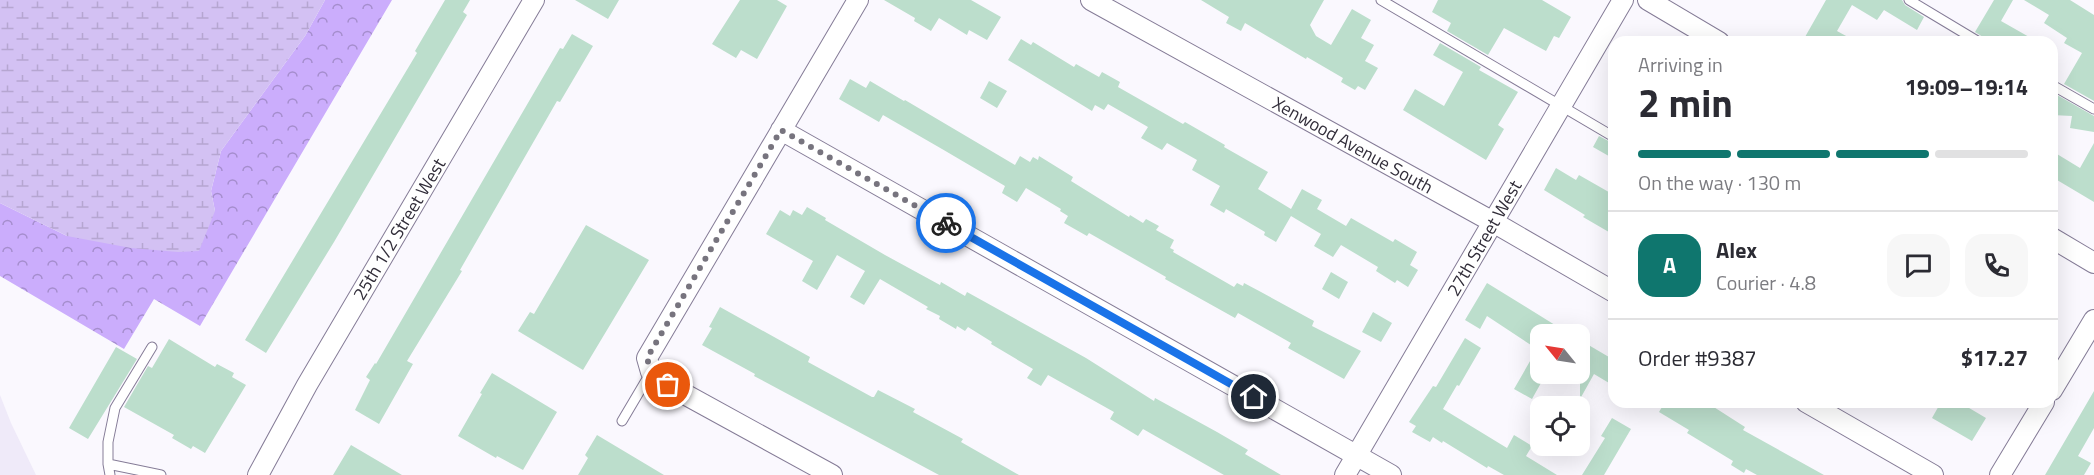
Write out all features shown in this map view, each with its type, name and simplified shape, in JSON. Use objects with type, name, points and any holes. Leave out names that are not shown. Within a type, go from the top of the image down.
[{"type":"street","name":"25th 1/2 Street West","points":[[262,467],[534,0]]},
{"type":"street","points":[[832,475],[668,385],[649,365],[781,130],[858,0]]},
{"type":"street","name":"Xenwood Avenue South","points":[[1091,0],[1493,222],[1608,289]]},
{"type":"street","name":"27th Street West","points":[[1345,475],[1623,0]]},
{"type":"street","points":[[1648,0],[1709,36]]},
{"type":"street","points":[[781,130],[1391,475]]},
{"type":"street","points":[[2058,242],[2094,263]]},
{"type":"street","points":[[2058,380],[2094,320]]},
{"type":"street","points":[[1816,408],[1933,475]]},
{"type":"street","points":[[2000,475],[2040,408]]},
{"type":"lane","points":[[1381,0],[1608,134]]},
{"type":"lane","points":[[1909,0],[1969,36]]},
{"type":"lane","points":[[2058,88],[2094,109]]},
{"type":"lane","points":[[110,475],[108,442],[115,408],[152,346]]},
{"type":"lane","points":[[622,421],[649,365]]},
{"type":"lane","points":[[108,464],[161,475]]},
{"type":"shaded area","points":[[0,395],[11,423],[36,475],[0,475]]},
{"type":"green space","points":[[0,0],[325,0],[305,36],[221,151],[211,191],[215,211],[199,251],[178,252],[131,248],[67,236],[0,203]]},
{"type":"green space","points":[[325,0],[392,0],[200,326],[154,299],[124,349],[0,276],[0,203],[67,236],[215,211],[211,191],[221,151],[305,36]]},
{"type":"building","points":[[445,0],[470,0],[463,12],[467,15],[266,353],[245,340],[417,53],[415,51]]},
{"type":"building","points":[[575,0],[619,0],[608,19]]},
{"type":"building","points":[[740,0],[777,0],[787,6],[757,59],[741,50],[736,58],[712,44]]},
{"type":"building","points":[[884,0],[971,0],[1001,17],[987,40],[969,30],[967,35],[939,18],[931,31],[914,21],[915,18]]},
{"type":"building","points":[[1201,0],[1324,0],[1310,25],[1316,36],[1331,45],[1352,9],[1371,20],[1361,38],[1374,45],[1365,61],[1378,68],[1365,90],[1358,86],[1355,90],[1341,82],[1343,78],[1245,23],[1241,31],[1226,23],[1229,17]]},
{"type":"building","points":[[1438,0],[1542,0],[1571,17],[1559,38],[1554,36],[1546,51],[1504,28],[1488,55],[1447,31],[1451,23],[1432,12]]},
{"type":"building","points":[[1826,0],[1902,0],[1905,5],[1924,17],[1917,30],[1884,10],[1877,20],[1852,5],[1837,31],[1846,36],[1806,36]]},
{"type":"building","points":[[1994,0],[2013,0],[2001,21],[2027,36],[1981,36],[1975,32]]},
{"type":"building","points":[[2024,0],[2070,0],[2094,15],[2094,101],[2064,84],[2082,53],[2064,43],[2067,38],[2044,23],[2049,15]]},
{"type":"building","points":[[572,34],[593,46],[560,102],[557,101],[460,270],[462,271],[407,361],[413,364],[379,424],[355,410],[370,380],[366,377],[376,364],[560,48],[563,49]]},
{"type":"building","points":[[1021,39],[1031,45],[1033,42],[1074,67],[1076,64],[1099,77],[1102,72],[1120,82],[1118,87],[1183,124],[1185,122],[1268,172],[1258,189],[1291,209],[1302,189],[1322,200],[1317,209],[1346,226],[1351,218],[1393,242],[1395,239],[1417,252],[1410,265],[1418,270],[1408,287],[1397,280],[1395,283],[1376,271],[1378,267],[1341,245],[1333,257],[1314,246],[1321,234],[1291,216],[1276,242],[1264,235],[1265,232],[1226,209],[1224,213],[1210,205],[1220,186],[1192,170],[1197,160],[1167,143],[1162,150],[1141,138],[1148,127],[1108,104],[1104,110],[1095,105],[1092,111],[1008,60]]},
{"type":"building","points":[[1440,43],[1481,67],[1479,70],[1518,92],[1498,125],[1504,129],[1486,160],[1403,110],[1415,89],[1444,106],[1463,72],[1433,55]]},
{"type":"building","points":[[850,79],[866,88],[870,81],[1015,165],[1020,156],[1030,162],[1033,157],[1038,160],[1039,156],[1073,177],[1071,181],[1129,217],[1130,215],[1143,223],[1146,219],[1159,226],[1156,230],[1174,240],[1170,248],[1174,250],[1173,252],[1234,287],[1237,283],[1243,286],[1244,283],[1314,321],[1312,326],[1361,351],[1344,379],[1288,348],[1291,343],[1238,313],[1235,318],[1089,233],[1087,236],[1064,223],[1068,216],[1060,211],[1061,209],[1026,188],[1017,202],[1002,193],[1005,186],[942,149],[883,115],[879,122],[839,99]]},
{"type":"building","points":[[989,81],[1007,91],[997,108],[980,98]]},
{"type":"building","points":[[2058,96],[2094,116],[2094,132],[2070,128],[2072,116],[2058,115]]},
{"type":"building","points":[[1599,136],[1608,141],[1608,156],[1593,147]]},
{"type":"building","points":[[2094,143],[2094,202],[2058,181],[2058,155],[2080,168]]},
{"type":"building","points":[[1556,168],[1576,180],[1579,175],[1608,192],[1608,232],[1583,217],[1585,215],[1544,190]]},
{"type":"building","points":[[807,207],[885,255],[940,285],[941,282],[965,296],[967,292],[1086,358],[1154,401],[1155,398],[1217,432],[1248,450],[1245,454],[1281,475],[1224,475],[1143,429],[1138,436],[1110,419],[1114,412],[1048,375],[1041,386],[1027,378],[1033,369],[968,327],[965,331],[957,326],[956,329],[939,319],[940,316],[926,309],[928,307],[880,279],[864,305],[850,297],[865,271],[837,255],[817,290],[802,281],[813,261],[766,234],[780,210],[790,216],[793,210],[802,215]]},
{"type":"building","points":[[586,225],[649,260],[583,370],[518,331],[530,312],[534,314]]},
{"type":"building","points":[[1331,272],[1348,282],[1339,299],[1322,289]]},
{"type":"building","points":[[1487,283],[1553,324],[1530,324],[1530,344],[1487,316],[1480,329],[1465,320]]},
{"type":"building","points":[[720,307],[810,357],[808,362],[872,397],[878,390],[915,409],[913,412],[963,439],[961,442],[1019,475],[939,475],[754,376],[755,374],[702,345]]},
{"type":"building","points":[[1373,312],[1392,323],[1381,342],[1362,332]]},
{"type":"building","points":[[1465,338],[1481,348],[1443,409],[1507,448],[1514,435],[1530,445],[1526,456],[1557,475],[1504,475],[1488,466],[1487,468],[1443,441],[1442,443],[1433,437],[1430,442],[1412,432],[1416,426],[1409,422],[1433,386],[1436,387]]},
{"type":"building","points":[[169,339],[215,367],[217,364],[234,373],[232,377],[246,385],[205,453],[193,446],[191,449],[172,438],[174,435],[124,407],[148,366],[152,368]]},
{"type":"building","points":[[1590,346],[1608,356],[1608,382],[1594,374],[1590,381]]},
{"type":"building","points":[[116,347],[137,359],[88,439],[69,428]]},
{"type":"building","points":[[1530,361],[1530,384],[1540,384],[1534,396],[1530,398],[1514,389]]},
{"type":"building","points":[[492,373],[557,412],[523,470],[497,456],[496,458],[458,436]]},
{"type":"building","points":[[1580,384],[1588,384],[1582,396],[1580,396]]},
{"type":"building","points":[[2094,391],[2094,428],[2078,456],[2091,463],[2084,475],[2045,475]]},
{"type":"building","points":[[1661,408],[1715,408],[1745,427],[1743,430],[1824,475],[1757,475],[1746,469],[1744,473],[1731,465],[1733,461],[1687,433],[1689,430],[1659,412]]},
{"type":"building","points":[[1938,408],[1969,408],[1986,418],[1972,441],[1932,418]]},
{"type":"building","points":[[1612,418],[1631,429],[1604,475],[1582,475],[1605,438],[1601,436]]},
{"type":"building","points":[[597,435],[664,475],[578,475],[588,458],[585,455]]},
{"type":"building","points":[[351,445],[402,475],[333,475]]},
{"type":"way so far","points":[[668,385],[651,372],[647,358],[781,130],[946,223]]},
{"type":"route","points":[[946,223],[1254,397]]}]
